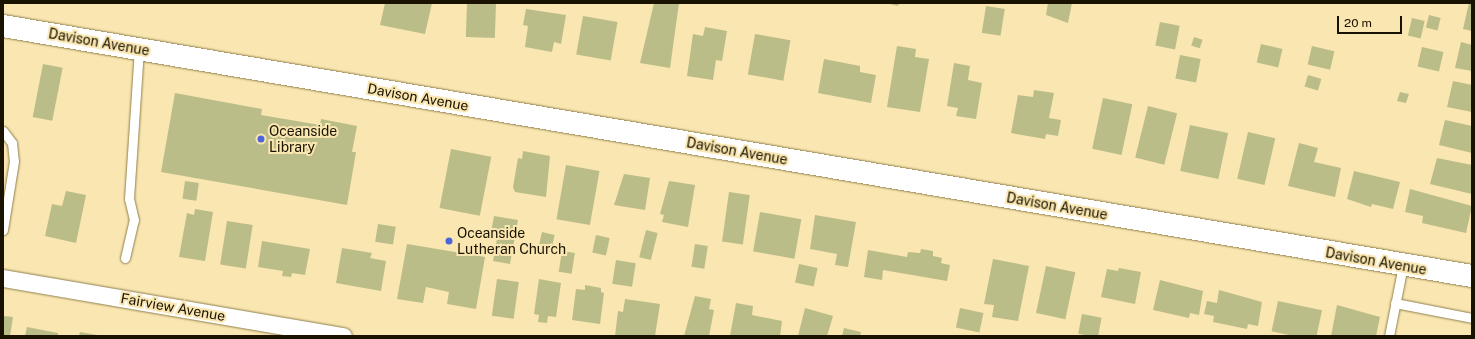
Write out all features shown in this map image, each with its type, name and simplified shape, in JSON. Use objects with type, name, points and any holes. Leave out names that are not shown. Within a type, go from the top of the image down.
[{"type":"main road","name":"Davison Avenue","points":[[3,26],[1472,276]]},
{"type":"street","name":"Fairview Avenue","points":[[3,278],[343,336]]},
{"type":"lane","points":[[125,258],[134,220],[129,199],[139,49]]},
{"type":"lane","points":[[3,131],[12,143],[14,162],[3,230]]},
{"type":"lane","points":[[1389,336],[1403,265]]},
{"type":"lane","points":[[1395,303],[1472,318]]},
{"type":"building","points":[[385,3],[432,3],[425,34],[380,25]]},
{"type":"building","points":[[467,3],[496,4],[495,38],[466,37]]},
{"type":"building","points":[[654,3],[679,3],[670,68],[640,63]]},
{"type":"building","points":[[886,3],[899,3],[898,6]]},
{"type":"building","points":[[1048,3],[1072,3],[1068,23],[1046,15]]},
{"type":"building","points":[[1469,3],[1472,4],[1472,31],[1463,29]]},
{"type":"building","points":[[986,6],[1005,9],[1001,36],[982,33]]},
{"type":"building","points":[[526,9],[566,15],[561,44],[554,42],[552,52],[525,47],[528,26],[523,25]]},
{"type":"building","points":[[1429,15],[1441,18],[1437,31],[1426,28]]},
{"type":"building","points":[[583,16],[617,22],[611,60],[576,54]]},
{"type":"building","points":[[1412,18],[1425,21],[1421,38],[1408,36]]},
{"type":"building","points":[[1160,22],[1180,26],[1175,49],[1155,46]]},
{"type":"building","points":[[705,27],[727,31],[722,61],[716,60],[713,80],[687,76],[693,34],[703,36]]},
{"type":"building","points":[[755,34],[790,40],[783,81],[748,74]]},
{"type":"building","points":[[1194,37],[1203,40],[1200,48],[1191,46]]},
{"type":"building","points":[[1461,42],[1472,45],[1472,71],[1455,68]]},
{"type":"building","points":[[1261,44],[1282,49],[1278,67],[1257,63]]},
{"type":"building","points":[[897,46],[916,49],[915,57],[929,59],[920,112],[887,107]]},
{"type":"building","points":[[1312,46],[1334,51],[1330,70],[1308,65]]},
{"type":"building","points":[[1422,47],[1443,52],[1439,71],[1418,66]]},
{"type":"building","points":[[1180,55],[1201,59],[1196,83],[1175,79]]},
{"type":"building","points":[[824,59],[860,66],[860,72],[876,75],[871,103],[818,93]]},
{"type":"building","points":[[954,63],[970,66],[968,80],[982,83],[976,119],[956,116],[958,108],[947,106]]},
{"type":"building","points":[[43,64],[63,68],[52,121],[33,117]]},
{"type":"building","points":[[1308,75],[1321,79],[1318,91],[1304,86]]},
{"type":"building","points":[[1453,81],[1472,85],[1472,112],[1447,107]]},
{"type":"building","points":[[1034,90],[1054,93],[1049,118],[1061,120],[1058,136],[1046,134],[1045,139],[1011,133],[1018,95],[1033,97]]},
{"type":"building","points":[[1400,92],[1409,94],[1406,103],[1397,101]]},
{"type":"building","name":"Oceanside Library","points":[[175,93],[262,109],[261,115],[320,125],[321,119],[357,126],[352,152],[356,152],[347,205],[161,172]]},
{"type":"building","points":[[1103,98],[1132,104],[1122,155],[1092,149]]},
{"type":"building","points":[[1148,106],[1177,113],[1164,165],[1135,157]]},
{"type":"building","points":[[1445,120],[1472,126],[1472,153],[1439,145]]},
{"type":"building","points":[[1190,125],[1228,133],[1218,179],[1180,171]]},
{"type":"building","points":[[1248,132],[1275,138],[1264,185],[1237,179]]},
{"type":"building","points":[[1299,143],[1318,148],[1314,162],[1341,168],[1335,197],[1288,186]]},
{"type":"building","points":[[451,149],[491,157],[480,216],[440,208]]},
{"type":"building","points":[[523,151],[550,156],[546,197],[515,192],[513,187],[518,158],[522,159]]},
{"type":"building","points":[[1437,158],[1472,165],[1472,194],[1430,184]]},
{"type":"building","points":[[566,165],[599,171],[590,225],[556,219]]},
{"type":"building","points":[[1354,171],[1400,182],[1393,209],[1372,204],[1371,207],[1347,199]]},
{"type":"building","points":[[624,174],[650,178],[645,210],[614,205]]},
{"type":"building","points":[[185,181],[199,183],[196,201],[182,199]]},
{"type":"building","points":[[669,181],[695,185],[688,227],[662,222],[664,215],[660,214]]},
{"type":"building","points":[[1410,189],[1472,206],[1466,233],[1422,223],[1423,216],[1405,212]]},
{"type":"building","points":[[66,191],[86,195],[76,243],[45,236],[52,204],[62,206]]},
{"type":"building","points":[[729,192],[750,195],[743,244],[722,242]]},
{"type":"building","points":[[195,209],[213,212],[205,261],[179,257],[187,213],[194,215]]},
{"type":"building","points":[[760,212],[801,219],[794,259],[753,251]]},
{"type":"building","points":[[815,215],[856,222],[848,267],[835,265],[837,254],[810,249]]},
{"type":"building","points":[[494,216],[518,220],[510,264],[493,261],[497,239],[490,238]]},
{"type":"building","points":[[227,221],[253,225],[246,269],[220,264]]},
{"type":"building","points":[[378,224],[396,227],[393,245],[375,242]]},
{"type":"building","points":[[646,230],[658,233],[651,260],[639,257]]},
{"type":"building","points":[[542,232],[555,235],[551,250],[539,247]]},
{"type":"building","points":[[596,235],[610,238],[606,256],[592,253]]},
{"type":"building","points":[[262,241],[310,249],[305,275],[292,273],[291,277],[282,276],[283,271],[258,267]]},
{"type":"building","points":[[407,244],[485,257],[476,309],[447,304],[449,292],[426,287],[423,303],[397,299]]},
{"type":"building","points":[[695,244],[708,246],[704,269],[691,267]]},
{"type":"building","points":[[342,248],[372,253],[370,258],[386,261],[381,291],[336,283]]},
{"type":"building","points":[[921,249],[933,251],[933,256],[942,258],[941,263],[950,265],[947,281],[883,270],[882,280],[864,277],[868,250],[907,257],[908,252],[920,253]]},
{"type":"building","points":[[562,251],[575,253],[572,274],[559,272]]},
{"type":"building","points":[[993,259],[1029,266],[1018,321],[992,317],[994,305],[984,304]]},
{"type":"building","points":[[616,260],[636,263],[632,287],[612,284]]},
{"type":"building","points":[[799,264],[818,268],[814,287],[795,283]]},
{"type":"building","points":[[1046,266],[1075,272],[1065,319],[1036,313]]},
{"type":"building","points":[[1119,268],[1141,272],[1135,304],[1101,297],[1107,269],[1118,271]]},
{"type":"building","points":[[497,279],[519,282],[514,319],[492,316]]},
{"type":"building","points":[[539,279],[561,283],[556,317],[548,316],[547,323],[538,322],[539,315],[534,314]]},
{"type":"building","points":[[1160,280],[1203,291],[1199,315],[1190,313],[1189,318],[1153,310]]},
{"type":"building","points":[[585,285],[601,288],[601,292],[604,293],[600,324],[572,320],[576,289],[585,290]]},
{"type":"building","points":[[1219,290],[1262,302],[1258,326],[1248,324],[1247,329],[1213,322],[1214,316],[1204,314],[1207,301],[1217,303]]},
{"type":"building","points":[[695,296],[711,299],[709,309],[714,310],[709,336],[684,336]]},
{"type":"building","points":[[625,299],[660,304],[655,336],[615,336],[618,311],[623,312]]},
{"type":"building","points":[[1278,301],[1322,310],[1317,336],[1294,336],[1272,331]]},
{"type":"building","points":[[736,303],[753,306],[752,315],[782,321],[780,336],[730,336]]},
{"type":"building","points":[[1337,305],[1380,317],[1376,336],[1331,336]]},
{"type":"building","points":[[805,308],[833,316],[827,336],[798,336]]},
{"type":"building","points":[[960,308],[983,313],[979,333],[956,328]]},
{"type":"building","points":[[1082,314],[1102,318],[1098,336],[1078,334]]},
{"type":"building","points":[[3,316],[13,317],[10,336],[3,336]]},
{"type":"building","points":[[27,327],[58,333],[58,336],[25,336]]},
{"type":"building","points":[[844,328],[861,332],[860,336],[842,336]]},
{"type":"building","points":[[80,332],[97,335],[97,336],[79,336]]},
{"type":"place","name":"Oceanside Library","points":[[261,139]]},
{"type":"place","name":"Oceanside Lutheran Church","points":[[449,241]]}]
